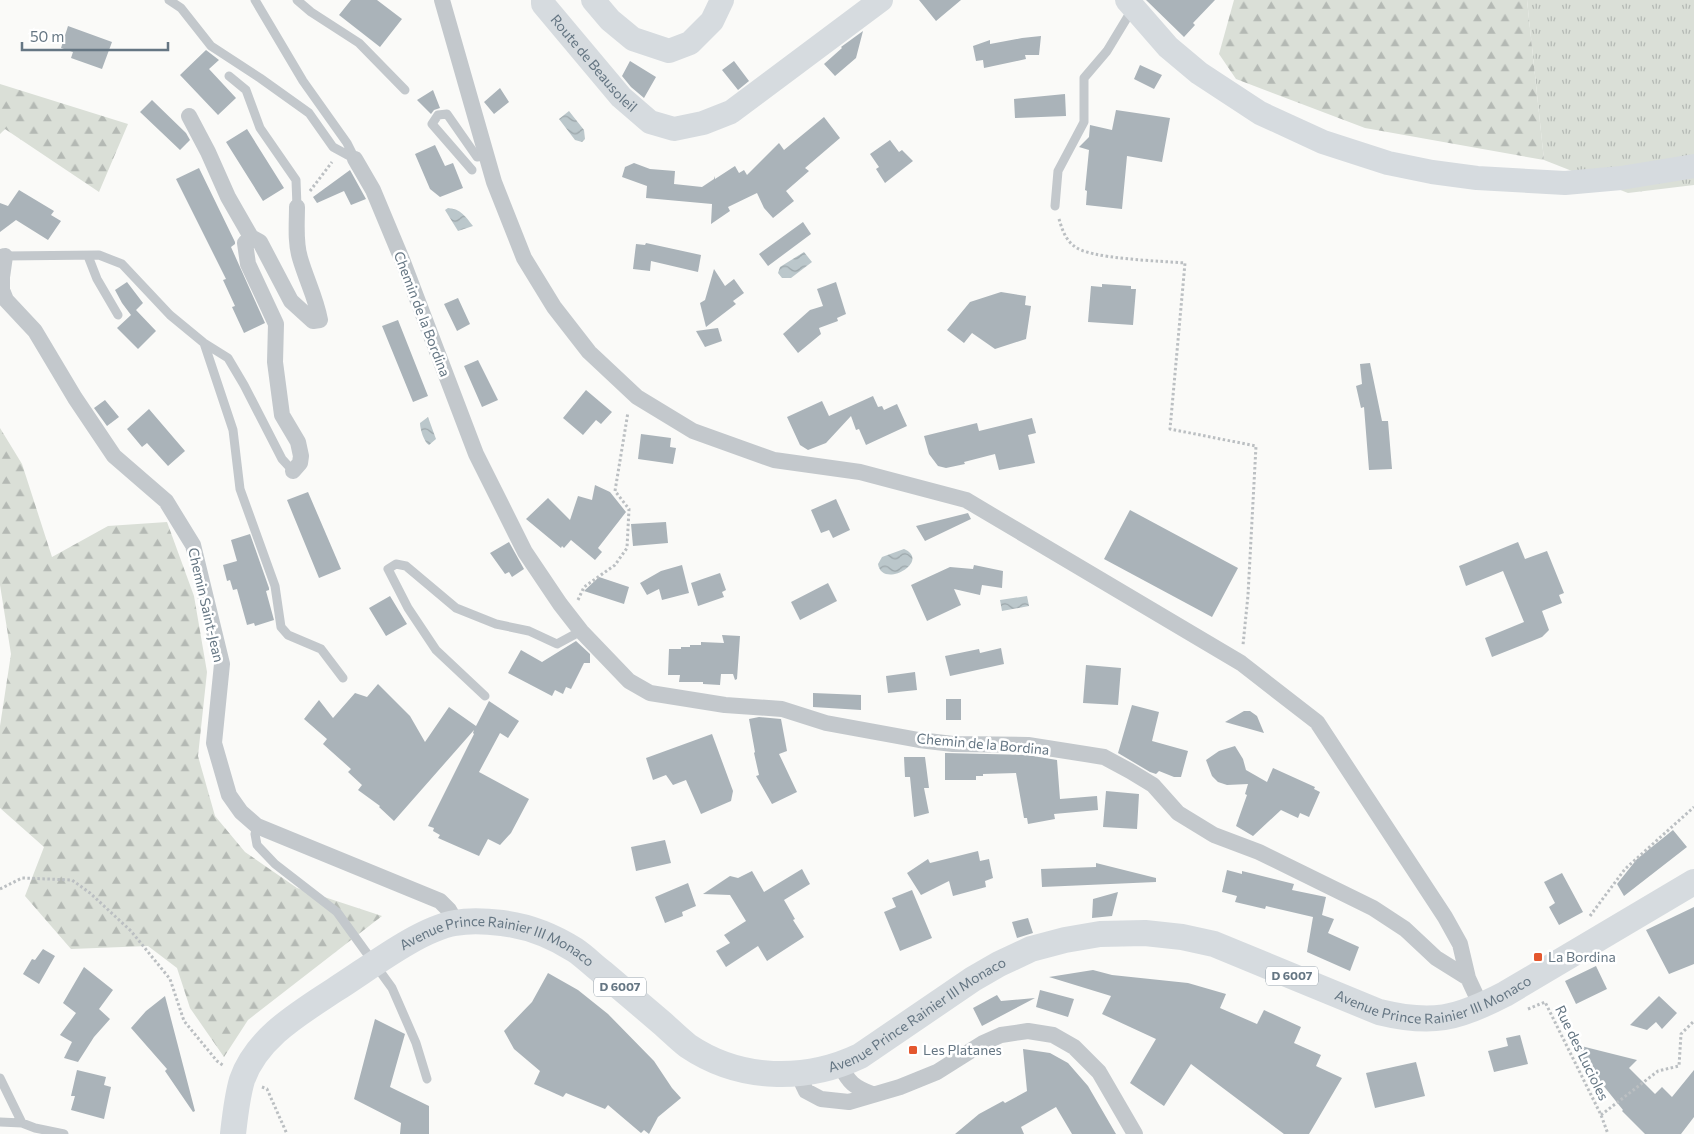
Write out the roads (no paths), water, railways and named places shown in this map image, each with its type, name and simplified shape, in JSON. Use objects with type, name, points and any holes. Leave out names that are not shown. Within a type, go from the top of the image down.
[{"type":"main road","name":"Avenue Prince Rainier III Monaco","points":[[233,1134],[242,1079],[256,1053],[275,1031],[409,943],[445,925],[484,920],[516,925],[546,935],[575,950],[689,1046],[736,1069],[766,1074],[798,1074],[840,1065],[860,1056],[973,979],[999,964],[1031,950],[1064,940],[1100,934],[1145,934],[1182,937],[1214,944],[1379,1012],[1403,1018],[1427,1020],[1457,1015],[1505,994],[1694,882]]},
{"type":"street","points":[[442,0],[494,182],[524,258],[554,307],[589,352],[637,397],[693,431],[774,460],[860,472],[966,500],[1241,664],[1317,722],[1445,917],[1460,944],[1468,978],[1481,1006]]},
{"type":"street","name":"Route de Beausoleil","points":[[543,0],[544,4],[620,97],[650,122],[674,129],[703,124],[731,112],[881,0]]},
{"type":"street","points":[[593,0],[610,20],[633,39],[669,51],[690,43],[712,21],[722,0]]},
{"type":"street","points":[[1130,3],[1168,47],[1199,73],[1260,113],[1323,142],[1388,163],[1476,178],[1565,183],[1621,178],[1694,166]]},
{"type":"street","points":[[189,116],[208,152],[228,197],[251,237],[260,242],[291,301],[313,322],[320,320],[317,303],[299,256],[298,207]]},
{"type":"street","name":"Chemin de la Bordina","points":[[355,159],[373,190],[476,454],[525,552],[560,604],[629,681],[650,693],[725,705],[782,709],[826,723],[919,740],[953,744],[1028,745],[1104,757],[1153,784],[1178,813],[1214,835],[1259,852],[1374,908],[1405,929],[1436,958],[1468,978]]},
{"type":"street","name":"Chemin Saint-Jean","points":[[251,237],[245,243],[248,264],[276,324],[275,362],[282,414],[298,442],[302,456],[300,464],[293,471]]},
{"type":"street","name":"Chemin Saint-Jean","points":[[2,254],[2,283],[6,300],[36,331],[75,398],[114,456],[166,501],[193,545],[222,664],[214,743],[229,795],[241,812],[257,826],[440,902],[449,910],[445,925]]},
{"type":"street","points":[[798,1074],[806,1091],[821,1099],[849,1102],[900,1087],[937,1072],[983,1043],[1001,1035],[1028,1031],[1053,1035],[1074,1047],[1099,1072],[1135,1134]]},
{"type":"street","points":[[840,1065],[846,1078],[854,1087],[872,1094]]},
{"type":"lane","points":[[170,0],[181,8],[211,46],[260,78],[308,113],[334,147],[355,159]]},
{"type":"lane","name":"Chemin de la Bordina","points":[[255,0],[303,81],[347,142],[355,159]]},
{"type":"lane","points":[[297,0],[311,12],[359,43],[405,90]]},
{"type":"lane","points":[[1055,206],[1058,171],[1084,122],[1084,78],[1107,51],[1132,8],[1130,3]]},
{"type":"lane","points":[[229,76],[246,90],[260,128],[296,180],[298,207]]},
{"type":"lane","points":[[472,170],[432,124],[438,115],[448,114],[477,157],[486,155]]},
{"type":"lane","name":"Chemin Saint-Jean","points":[[2,254],[99,255],[122,264],[170,315],[204,343],[228,358],[282,459],[293,471]]},
{"type":"lane","points":[[88,256],[97,279],[118,315]]},
{"type":"lane","points":[[204,343],[233,430],[240,488],[275,586],[281,627],[288,635],[321,649],[343,678]]},
{"type":"lane","points":[[485,696],[436,650],[408,608],[388,569],[396,564],[406,566],[456,608],[496,624],[530,631],[557,644],[578,626]]},
{"type":"lane","points":[[257,826],[255,834],[257,845],[275,864],[337,912],[392,988],[416,1043],[427,1079]]},
{"type":"lane","points":[[1,1079],[22,1123]]},
{"type":"lane","points":[[0,1122],[22,1123],[35,1128],[64,1134]]},
{"type":"water","points":[[569,111],[584,130],[585,139],[582,142],[575,140],[559,119]]},
{"type":"water","points":[[448,208],[460,211],[473,226],[458,231],[445,210]]},
{"type":"water","points":[[804,252],[812,262],[791,278],[782,278],[778,273],[780,267]]},
{"type":"water","points":[[428,417],[436,439],[429,445],[425,441],[420,423]]},
{"type":"water","points":[[904,549],[911,554],[912,560],[909,566],[895,574],[881,571],[878,564],[882,557]]},
{"type":"water","points":[[1027,596],[1029,606],[1002,611],[1000,600]]},
{"type":"place","name":"La Bordina","points":[[1538,957]]},
{"type":"place","name":"Les Platanes","points":[[913,1050]]}]
